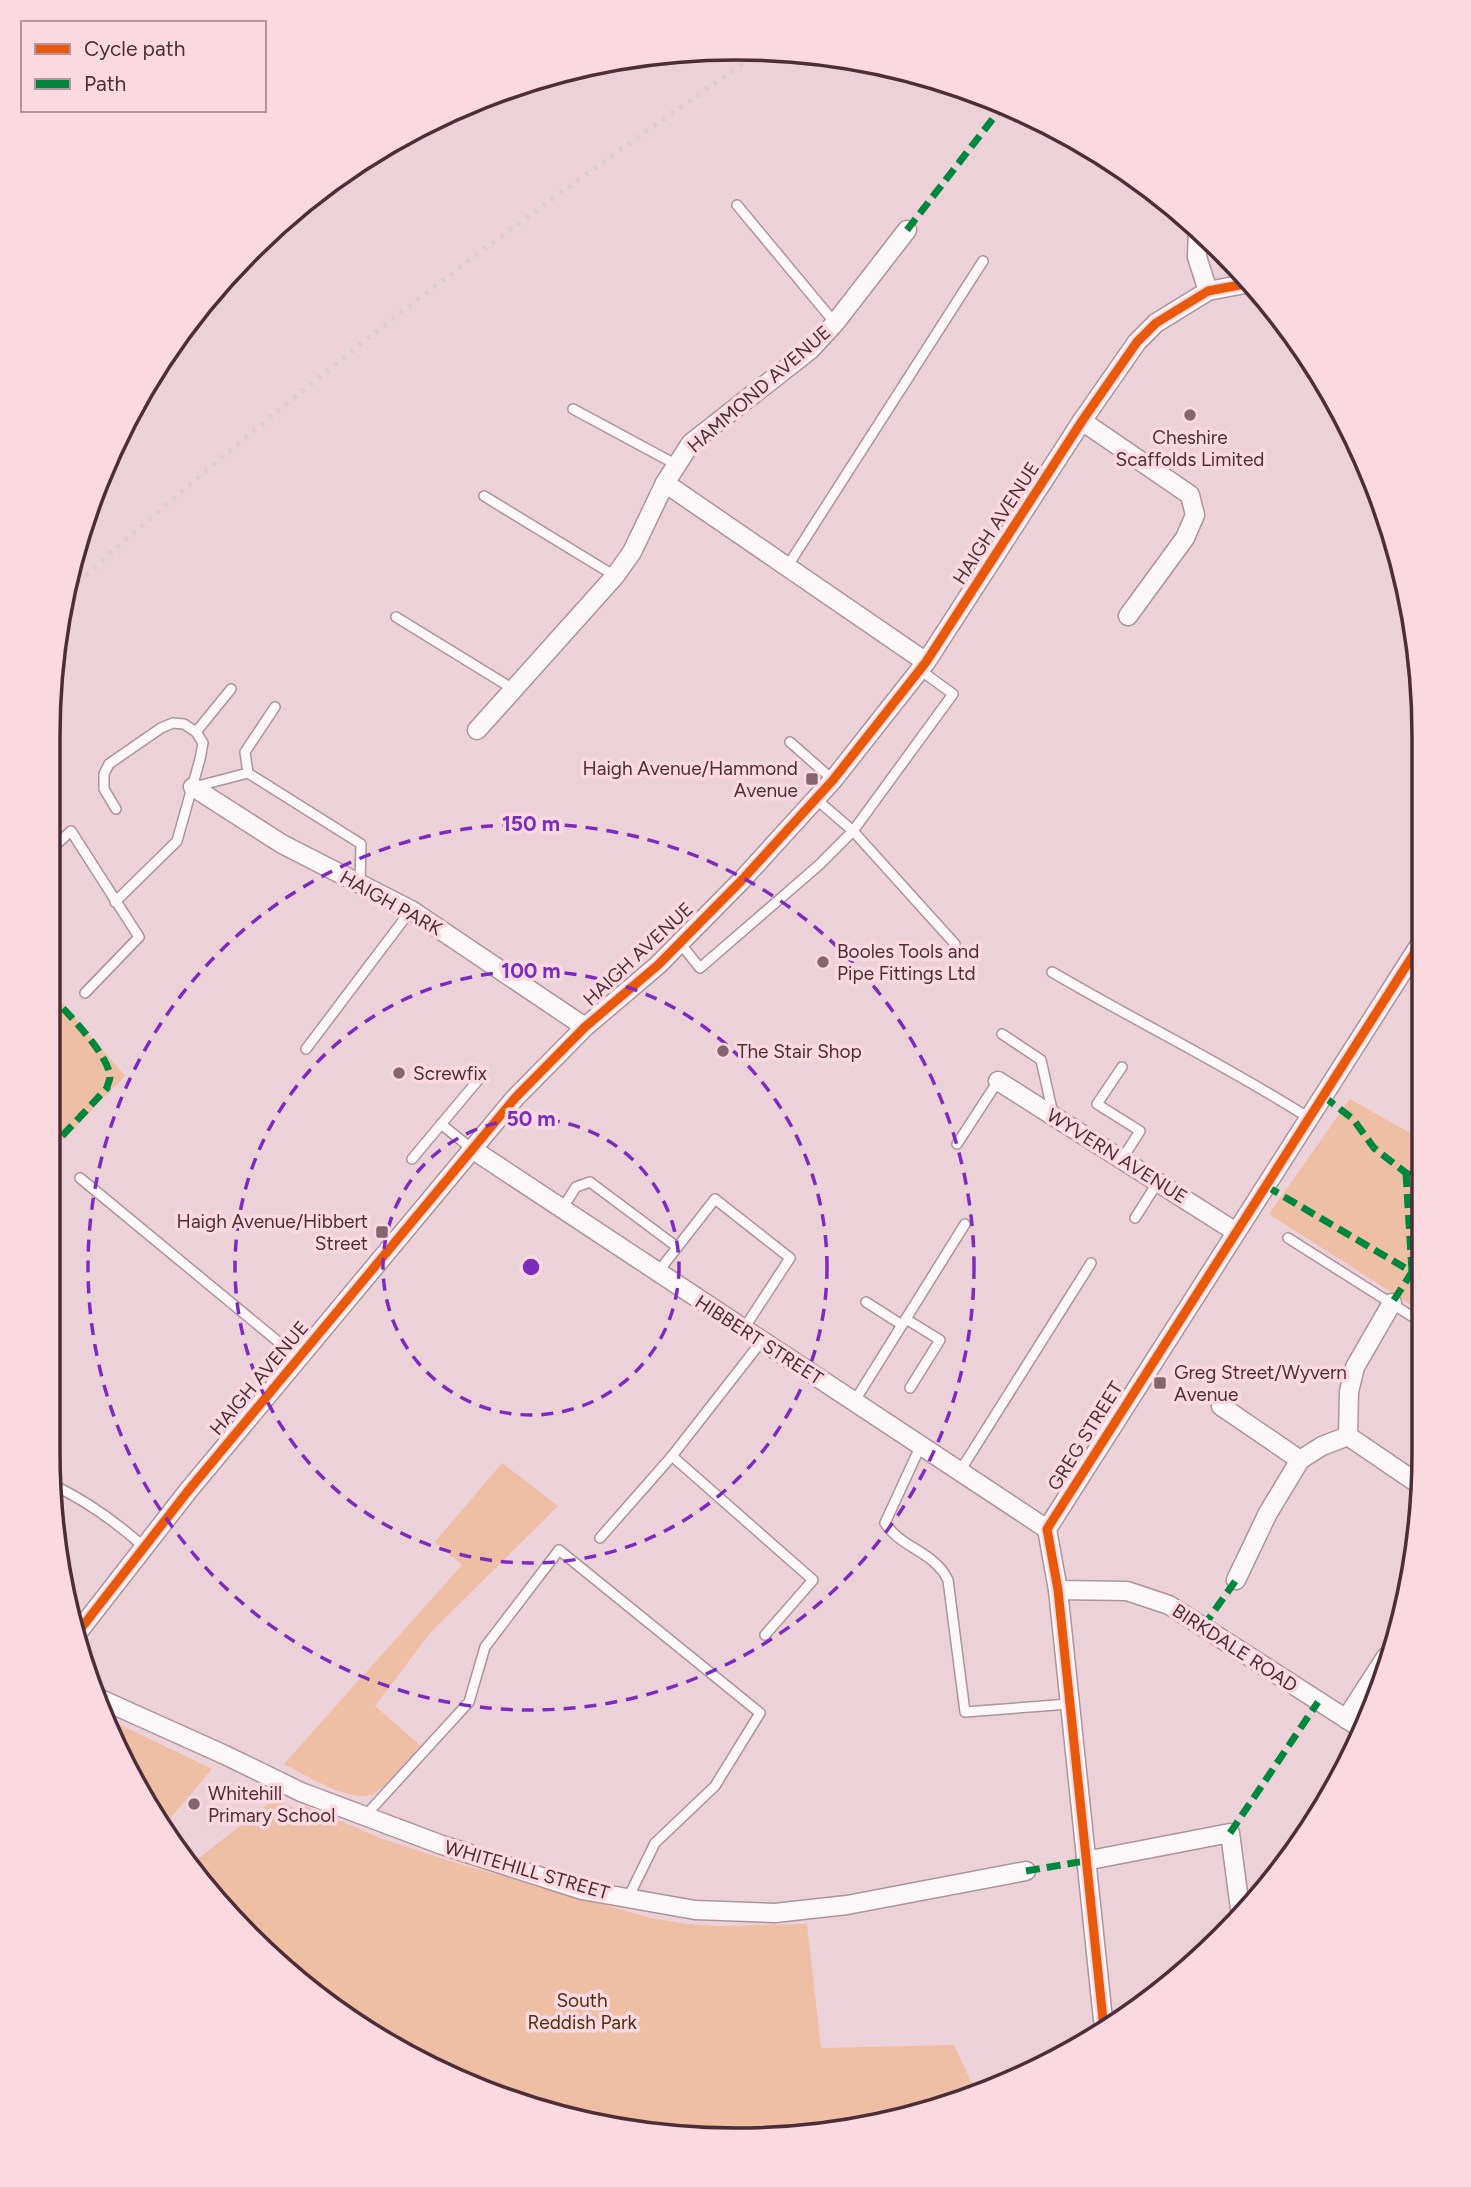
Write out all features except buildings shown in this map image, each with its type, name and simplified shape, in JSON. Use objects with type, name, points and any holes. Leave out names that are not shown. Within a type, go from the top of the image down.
[{"type":"street","name":"HAMMOND AVENUE","points":[[477,730],[615,576],[632,552],[665,483],[691,443],[810,350],[835,323],[907,230]]},
{"type":"street","points":[[1198,242],[1198,257],[1208,292]]},
{"type":"street","name":"HAIGH AVENUE","points":[[83,1626],[298,1358],[515,1098],[585,1027],[680,943],[833,780],[923,666],[1082,421],[1137,342],[1156,323],[1208,292],[1240,285]]},
{"type":"street","points":[[1082,421],[1190,495],[1195,516],[1185,538],[1128,616]]},
{"type":"street","points":[[665,483],[923,666]]},
{"type":"street","name":"HAIGH PARK","points":[[193,787],[282,845],[411,909],[585,1027]]},
{"type":"street","name":"GREG STREET","points":[[1047,1529],[1411,958]]},
{"type":"street","name":"WYVERN AVENUE","points":[[998,1081],[1236,1232]]},
{"type":"street","name":"HIBBERT STREET","points":[[472,1149],[1047,1529]]},
{"type":"street","points":[[1348,1436],[1349,1392],[1354,1367],[1392,1303]]},
{"type":"street","points":[[1221,1406],[1300,1460]]},
{"type":"street","points":[[1236,1580],[1268,1513],[1300,1460],[1322,1446],[1348,1436]]},
{"type":"street","points":[[1348,1436],[1410,1478]]},
{"type":"street","points":[[1047,1529],[1058,1590],[1103,2019]]},
{"type":"street","name":"BIRKDALE ROAD","points":[[1058,1590],[1127,1591],[1169,1605],[1354,1724]]},
{"type":"street","points":[[1346,1719],[1373,1678]]},
{"type":"street","name":"WHITEHILL STREET","points":[[108,1702],[300,1792],[442,1845],[582,1890],[695,1909],[775,1913],[847,1905],[1026,1871]]},
{"type":"street","points":[[1085,1861],[1230,1833],[1239,1902]]},
{"type":"lane","points":[[737,205],[835,323]]},
{"type":"lane","points":[[787,567],[983,261]]},
{"type":"lane","points":[[573,409],[677,464]]},
{"type":"lane","points":[[484,496],[615,576]]},
{"type":"lane","points":[[396,617],[513,689]]},
{"type":"lane","points":[[680,943],[700,968],[820,865],[853,831],[953,694],[923,666]]},
{"type":"lane","points":[[197,732],[231,689]]},
{"type":"lane","points":[[248,773],[245,752],[275,707]]},
{"type":"lane","points":[[115,902],[177,841],[193,787],[202,743],[197,732],[184,724],[173,723],[161,728],[109,764],[104,774],[104,789],[116,809]]},
{"type":"lane","points":[[790,742],[833,780]]},
{"type":"lane","points":[[193,787],[248,773],[361,844],[360,884]]},
{"type":"lane","points":[[816,799],[853,831],[955,944]]},
{"type":"lane","points":[[60,841],[71,831],[139,937],[85,993]]},
{"type":"lane","points":[[306,1049],[411,909]]},
{"type":"lane","points":[[1052,972],[1118,1011],[1254,1084],[1309,1118]]},
{"type":"lane","points":[[1002,1034],[1041,1060],[1054,1116]]},
{"type":"lane","points":[[1122,1067],[1097,1104],[1140,1131],[1122,1159]]},
{"type":"lane","points":[[412,1159],[479,1079]]},
{"type":"lane","points":[[957,1144],[998,1081]]},
{"type":"lane","points":[[441,1124],[472,1149]]},
{"type":"lane","points":[[80,1178],[298,1358]]},
{"type":"lane","points":[[562,1209],[576,1187],[590,1182],[677,1247]]},
{"type":"lane","points":[[1135,1218],[1158,1182]]},
{"type":"lane","points":[[658,1272],[715,1199],[790,1258],[743,1330]]},
{"type":"lane","points":[[855,1402],[965,1224]]},
{"type":"lane","points":[[1288,1238],[1411,1315]]},
{"type":"lane","points":[[960,1471],[1091,1263]]},
{"type":"lane","points":[[866,1302],[940,1340],[910,1388]]},
{"type":"lane","points":[[600,1538],[673,1456],[761,1342]]},
{"type":"lane","points":[[921,1445],[884,1523],[892,1533],[941,1566],[948,1580],[965,1712],[1069,1704]]},
{"type":"lane","points":[[673,1456],[813,1580],[765,1635]]},
{"type":"lane","points":[[61,1489],[122,1527],[144,1547]]},
{"type":"lane","points":[[365,1816],[470,1702],[485,1647],[559,1550],[760,1713],[715,1786],[655,1843],[628,1898]]},
{"type":"green space","points":[[60,1000],[125,1076],[60,1143]]},
{"type":"green space","points":[[1350,1099],[1411,1134],[1411,1305],[1269,1214]]},
{"type":"green space","points":[[502,1463],[558,1506],[430,1633],[375,1706],[422,1747],[386,1784],[366,1796],[329,1787],[284,1764],[462,1565],[435,1542]]},
{"type":"green space","points":[[117,1723],[212,1769],[169,1820],[150,1790]]},
{"type":"green space","name":"South Reddish Park","points":[[274,1799],[299,1810],[305,1806],[380,1838],[453,1862],[651,1918],[723,1926],[807,1924],[821,2048],[954,2045],[972,2084],[867,2115],[824,2122],[736,2128],[647,2122],[604,2115],[518,2092],[437,2058],[397,2037],[324,1988],[257,1930],[197,1860]]},
{"type":"railway","points":[[78,582],[232,449],[389,322],[547,203],[748,60]]},
{"type":"marked path","points":[[907,230],[998,113]]},
{"type":"marked path","points":[[60,1005],[94,1045],[108,1068],[110,1077],[107,1088],[60,1138]]},
{"type":"marked path","points":[[1323,1096],[1353,1119],[1374,1148],[1411,1176]]},
{"type":"marked path","points":[[1406,1173],[1411,1256]]},
{"type":"marked path","points":[[1266,1186],[1411,1271]]},
{"type":"marked path","points":[[1392,1303],[1411,1274]]},
{"type":"marked path","points":[[1203,1627],[1236,1580]]},
{"type":"marked path","points":[[1230,1833],[1318,1702]]},
{"type":"marked path","points":[[1026,1871],[1085,1861]]},
{"type":"cycle path","points":[[83,1626],[188,1491],[515,1098],[585,1027],[658,965],[741,881],[833,780],[926,662],[1082,421],[1137,342],[1156,323],[1208,291],[1239,285]]},
{"type":"cycle path","points":[[1103,2019],[1058,1590],[1047,1529],[1411,958]]},
{"type":"place","name":"Cheshire Scaffolds Limited","points":[[1190,415]]},
{"type":"place","name":"Haigh Avenue/Hammond Avenue","points":[[812,779]]},
{"type":"place","name":"Booles Tools and Pipe Fittings Ltd","points":[[823,962]]},
{"type":"place","name":"The Stair Shop","points":[[723,1051]]},
{"type":"place","name":"Screwfix","points":[[399,1073]]},
{"type":"place","name":"Haigh Avenue/Hibbert Street","points":[[382,1232]]},
{"type":"place","name":"Greg Street/Wyvern Avenue","points":[[1160,1383]]},
{"type":"place","name":"Whitehill Primary School","points":[[194,1804]]}]
